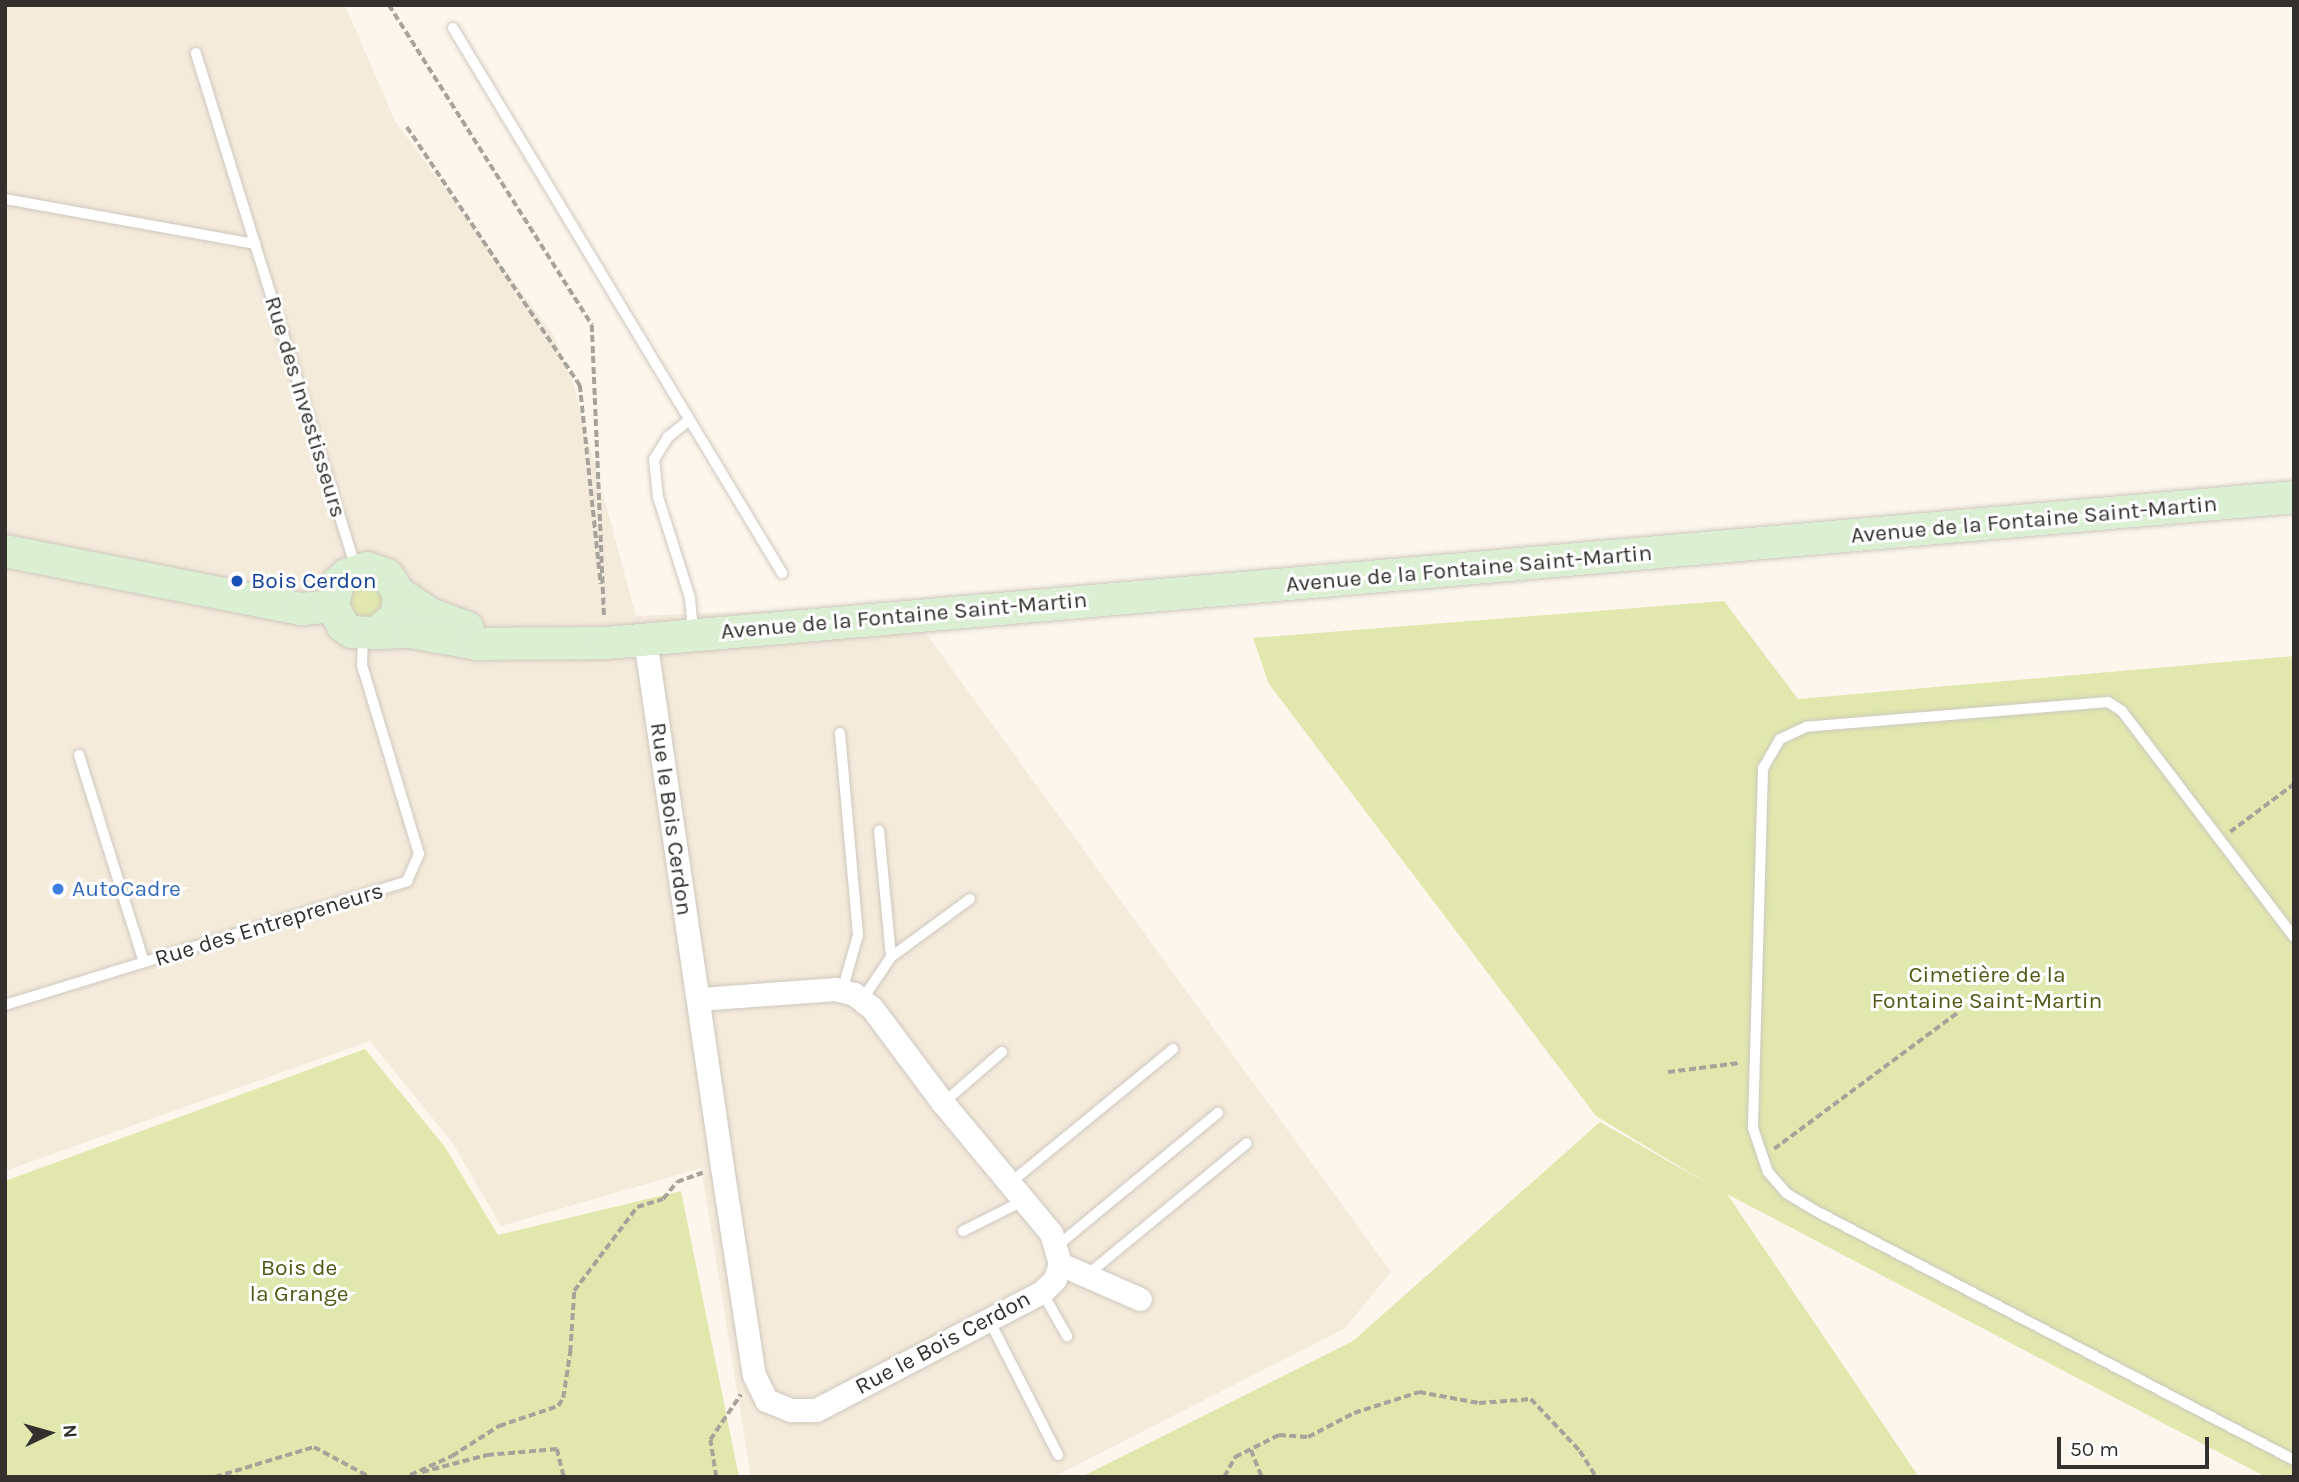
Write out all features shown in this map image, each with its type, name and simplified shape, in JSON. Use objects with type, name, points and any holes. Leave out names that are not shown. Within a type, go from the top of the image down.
[{"type":"main road","name":"Avenue de la Fontaine Saint-Martin","points":[[370,634],[411,632],[478,644],[645,639],[2294,497]]},
{"type":"main road","points":[[5,551],[273,604],[302,608],[333,606]]},
{"type":"main road","points":[[398,593],[397,615],[370,634],[343,626],[333,606],[338,583],[356,570],[367,568],[387,575],[398,593],[430,614],[509,642]]},
{"type":"street","name":"Rue le Bois Cerdon","points":[[645,639],[754,1375],[766,1400],[791,1410],[816,1410],[1042,1292],[1055,1279],[1059,1255]]},
{"type":"street","points":[[698,999],[852,995],[1017,1192],[1059,1255],[1086,1276],[1140,1299]]},
{"type":"lane","points":[[453,28],[782,573]]},
{"type":"lane","name":"Rue des Investisseurs","points":[[196,53],[356,570]]},
{"type":"lane","points":[[5,200],[255,244]]},
{"type":"lane","points":[[689,420],[668,437],[654,459],[658,497],[690,598],[694,634]]},
{"type":"lane","name":"Rue des Entrepreneurs","points":[[5,1005],[398,887],[413,872],[419,854],[362,665],[370,634]]},
{"type":"lane","points":[[2294,937],[2122,711],[2108,702],[1816,726],[1788,733],[1773,747],[1760,783],[1753,1128],[1759,1155],[1786,1193],[2294,1460]]},
{"type":"lane","points":[[840,733],[858,935],[852,995]]},
{"type":"lane","points":[[79,755],[144,962]]},
{"type":"lane","points":[[879,831],[891,957]]},
{"type":"lane","points":[[852,995],[891,957],[970,899]]},
{"type":"lane","points":[[963,1231],[1017,1192],[1173,1049]]},
{"type":"lane","points":[[943,1103],[1002,1052]]},
{"type":"lane","points":[[1059,1255],[1218,1113]]},
{"type":"lane","points":[[1086,1276],[1247,1143]]},
{"type":"lane","points":[[1042,1292],[1067,1336]]},
{"type":"lane","points":[[988,1318],[1058,1455]]},
{"type":"path","points":[[389,5],[592,325],[605,621],[580,385],[407,127]]},
{"type":"path","points":[[2220,839],[2294,784]]},
{"type":"path","points":[[1759,1155],[1786,1142],[1957,1013]]},
{"type":"path","points":[[1668,1072],[1712,1063],[1755,1064]]},
{"type":"path","points":[[410,1475],[452,1456],[499,1426],[558,1406],[563,1398],[570,1352],[574,1291],[602,1251],[609,1248],[637,1207],[663,1199],[677,1182],[722,1167]]},
{"type":"path","points":[[716,1477],[710,1440],[754,1375]]},
{"type":"path","points":[[1224,1477],[1235,1457],[1279,1435],[1307,1437],[1354,1413],[1419,1392],[1479,1403],[1531,1399],[1580,1451],[1595,1477]]},
{"type":"path","points":[[215,1477],[314,1447],[370,1477]]},
{"type":"path","points":[[1251,1449],[1262,1477]]},
{"type":"path","points":[[403,1477],[487,1455],[557,1450],[564,1477]]},
{"type":"shaded area","points":[[5,5],[345,5],[395,121],[554,336],[573,383],[636,616],[906,606],[1391,1272],[1344,1329],[1053,1477],[751,1477],[701,1168],[501,1226],[452,1142],[370,1041],[5,1171]]},
{"type":"green space","points":[[371,578],[391,608],[359,625],[345,596],[348,588]]},
{"type":"green space","name":"Cimetière de la Fontaine Saint-Martin","points":[[1724,601],[1798,699],[2294,656],[2294,1477],[2266,1477],[1727,1194],[1919,1477],[1081,1477],[1353,1341],[1600,1122],[1715,1188],[1596,1116],[1269,684],[1253,638]]},
{"type":"green space","name":"Bois de la Grange","points":[[365,1049],[445,1147],[498,1235],[681,1191],[739,1477],[5,1477],[5,1181]]},
{"type":"place","name":"Bois Cerdon","points":[[237,581]]},
{"type":"place","name":"AutoCadre","points":[[58,889]]}]
